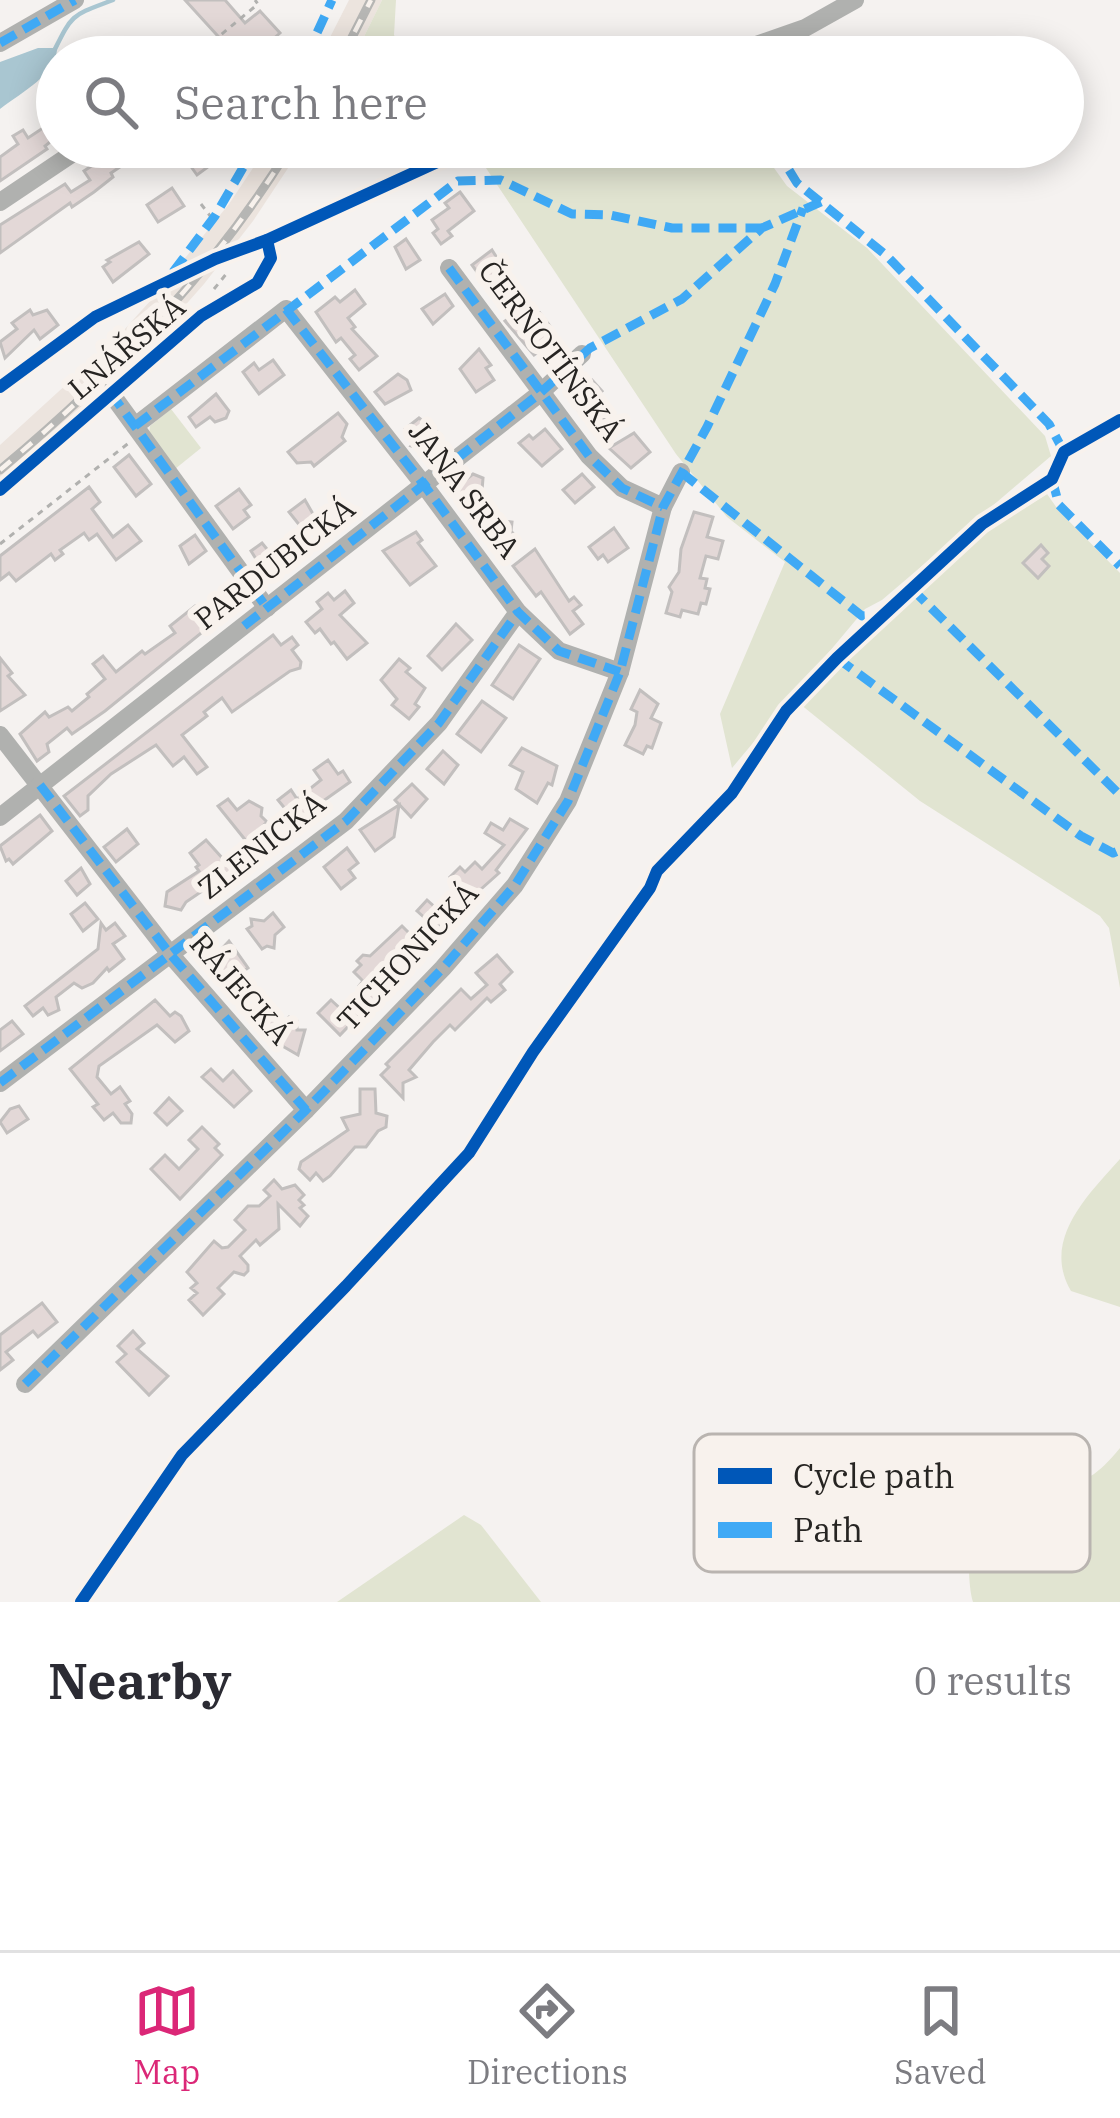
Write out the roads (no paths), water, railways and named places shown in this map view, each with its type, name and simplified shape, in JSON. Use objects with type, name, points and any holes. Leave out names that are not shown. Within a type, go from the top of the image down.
[{"type":"street","points":[[0,43],[75,0]]},
{"type":"street","points":[[782,36],[855,0]]},
{"type":"street","points":[[0,202],[51,168]]},
{"type":"street","points":[[0,387],[95,317],[424,168]]},
{"type":"street","name":"LNÁŘSKÁ","points":[[0,490],[201,316],[256,283],[271,258],[267,240]]},
{"type":"street","name":"ČERNOTÍNSKÁ","points":[[449,268],[589,456],[622,488],[663,507]]},
{"type":"street","name":"JANA SRBA","points":[[138,430],[286,309],[518,612],[559,651],[620,672]]},
{"type":"street","name":"PARDUBICKÁ","points":[[0,817],[539,394],[583,354]]},
{"type":"street","points":[[110,392],[267,608]]},
{"type":"street","name":"TICHONICKÁ","points":[[26,1384],[305,1110],[443,968],[515,885],[568,801],[620,672],[663,507],[681,472]]},
{"type":"street","name":"ZLENICKÁ","points":[[0,1083],[346,821],[439,723],[518,612]]},
{"type":"street","name":"RÁJECKÁ","points":[[0,735],[170,955],[305,1110]]},
{"type":"water","points":[[36,49],[36,83],[0,109],[0,62]]},
{"type":"waterway","points":[[62,36],[75,17],[113,0]]},
{"type":"railway","points":[[353,36],[371,0]]},
{"type":"railway","points":[[0,470],[158,320],[228,237],[276,168]]}]
